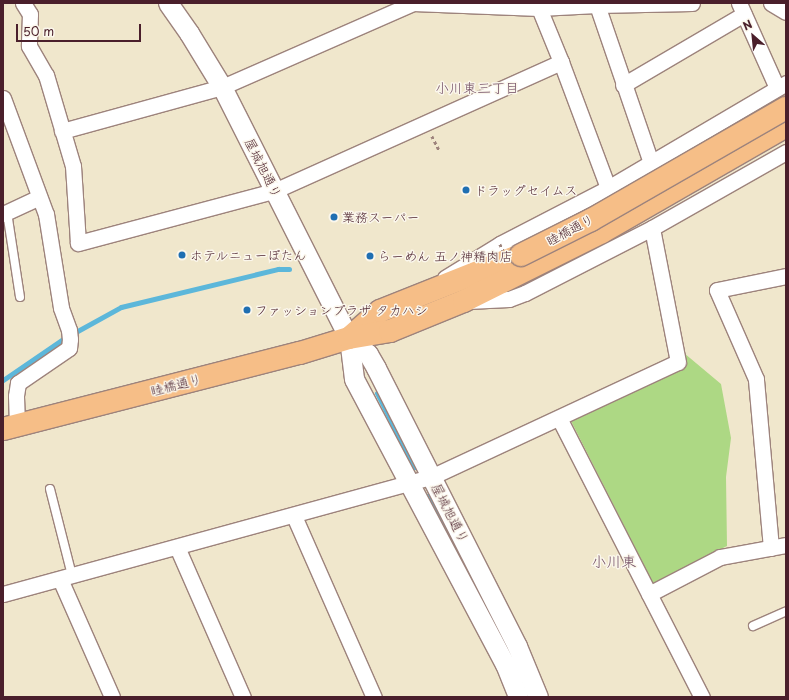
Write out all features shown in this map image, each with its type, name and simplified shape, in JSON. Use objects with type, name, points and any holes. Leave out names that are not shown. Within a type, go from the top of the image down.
[{"type":"main road","name":"睦橋通り","points":[[10,427],[300,353],[349,338],[390,331],[464,301],[591,220],[786,108]]},
{"type":"main road","name":"睦橋通り","points":[[349,338],[380,311],[417,296],[525,262],[602,232],[786,126]]},
{"type":"street","points":[[23,3],[30,14],[29,46],[46,75],[73,166],[78,243],[274,191],[562,62]]},
{"type":"street","name":"屋城旭通り","points":[[168,3],[189,33],[222,88],[349,338],[354,379],[505,664],[518,697]]},
{"type":"street","points":[[62,131],[222,88],[413,3],[539,8],[596,4],[692,3]]},
{"type":"street","points":[[770,3],[786,12]]},
{"type":"street","points":[[596,4],[651,163]]},
{"type":"street","points":[[539,8],[562,62],[608,188]]},
{"type":"street","points":[[417,296],[500,244],[608,188],[782,86],[742,9],[623,85]]},
{"type":"street","points":[[4,104],[46,214],[61,308],[70,334],[69,348],[18,383],[10,427]]},
{"type":"street","points":[[464,301],[493,301],[509,299],[525,293],[652,228],[786,152]]},
{"type":"street","points":[[5,213],[39,197]]},
{"type":"street","points":[[3,594],[294,516],[431,477],[678,362],[652,228]]},
{"type":"street","points":[[771,548],[756,378],[717,290],[786,276]]},
{"type":"street","name":"屋城旭通り","points":[[349,338],[368,354],[518,646],[538,697]]},
{"type":"street","points":[[559,418],[702,697]]},
{"type":"street","points":[[294,516],[374,697]]},
{"type":"street","points":[[649,594],[720,557],[786,545]]},
{"type":"street","points":[[178,547],[243,697]]},
{"type":"street","points":[[66,577],[112,697]]},
{"type":"lane","points":[[5,213],[20,297]]},
{"type":"lane","points":[[50,489],[66,577]]},
{"type":"lane","points":[[753,626],[786,611]]},
{"type":"green space","points":[[684,353],[721,384],[731,438],[726,477],[727,546],[653,583],[571,421],[686,366]]},
{"type":"waterway","points":[[3,380],[63,339],[121,307],[278,269],[289,269]]},
{"type":"waterway","points":[[377,393],[414,467]]},
{"type":"waterway","points":[[429,495],[480,596]]},
{"type":"place","name":"ドラッグセイムス","points":[[466,190]]},
{"type":"place","name":"業務スーパー","points":[[334,217]]},
{"type":"place","name":"ホテルニューぼたん","points":[[182,255]]},
{"type":"place","name":"らーめん 五ノ神精肉店","points":[[370,256]]},
{"type":"place","name":"ファッションプラザ タカハシ","points":[[247,310]]},
{"type":"district","name":"小川東三丁目","points":[[477,88]]},
{"type":"district","name":"小川東","points":[[614,561]]}]
